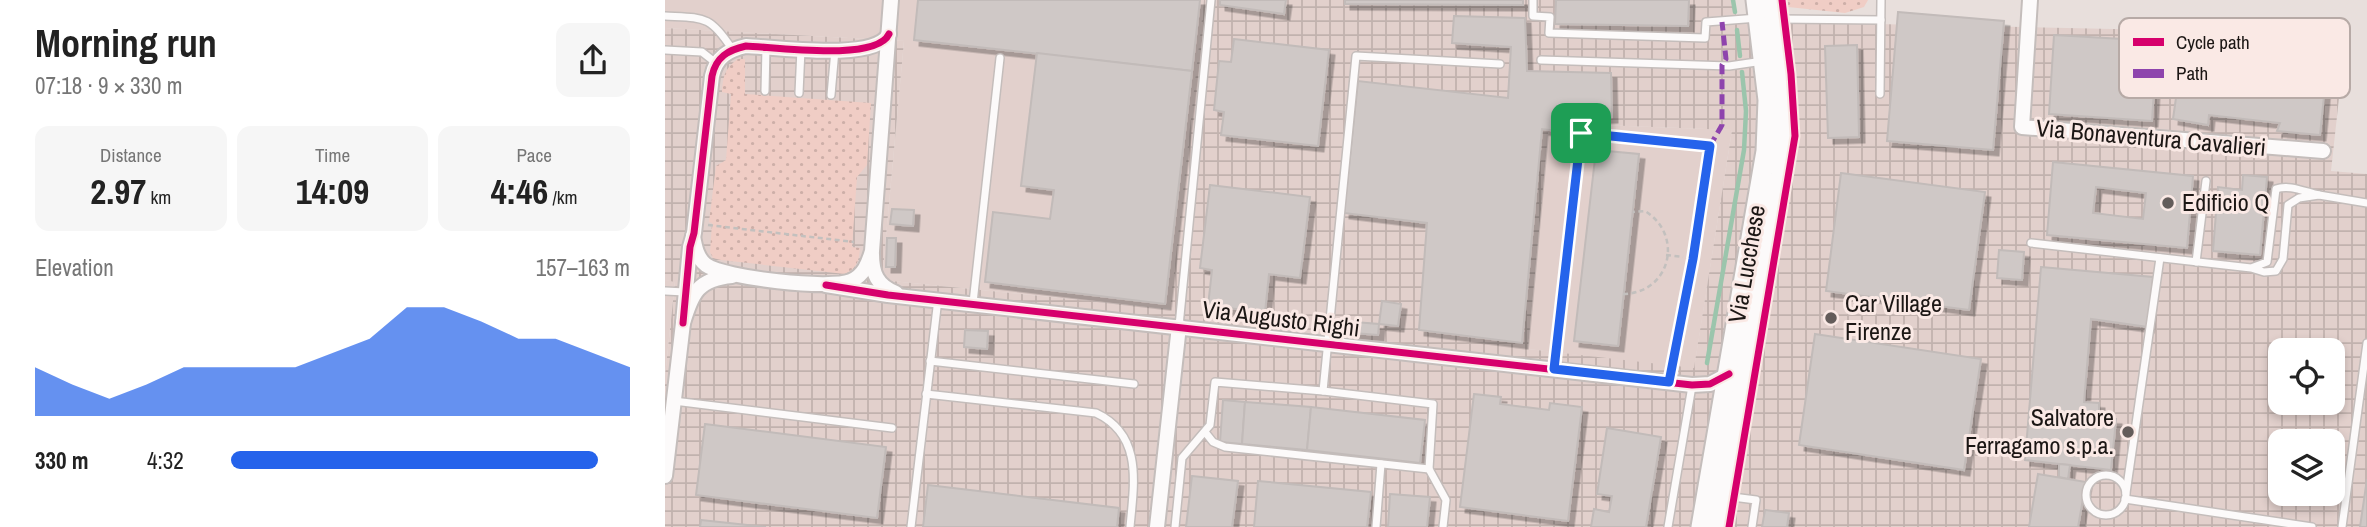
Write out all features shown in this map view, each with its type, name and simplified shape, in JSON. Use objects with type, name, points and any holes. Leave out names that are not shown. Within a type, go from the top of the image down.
[{"type":"main road","name":"Via Lucchese","points":[[1701,527],[1766,151],[1768,100],[1759,62],[1762,11]]},
{"type":"main road","name":"Via Lucchese","points":[[1719,527],[1783,148],[1785,101],[1762,11]]},
{"type":"street","points":[[693,236],[697,252],[706,264],[741,276],[826,285],[846,283],[858,277],[866,268],[872,251],[891,0]]},
{"type":"street","name":"Via Bonaventura Cavalieri","points":[[2030,0],[2022,127],[2323,151]]},
{"type":"street","points":[[850,51],[879,44],[887,39],[889,34]]},
{"type":"street","points":[[665,470],[690,247],[712,76],[716,63],[732,49],[746,46],[850,51],[874,61],[885,88]]},
{"type":"street","name":"Via Augusto Righi","points":[[872,251],[873,267],[880,284],[892,292],[904,295]]},
{"type":"street","points":[[683,323],[692,296],[698,288],[712,280],[741,276]]},
{"type":"street","name":"Via Augusto Righi","points":[[826,285],[866,292],[1695,385],[1717,382],[1729,374]]},
{"type":"street","points":[[1157,527],[1179,326]]},
{"type":"street","points":[[1695,385],[1713,393],[1723,407]]},
{"type":"lane","points":[[1179,326],[1212,0]]},
{"type":"lane","points":[[1533,0],[1533,16],[1550,17],[1549,33],[1705,38],[1706,22],[1730,22],[1762,11],[1881,20]]},
{"type":"lane","points":[[1879,94],[1881,0]]},
{"type":"lane","points":[[665,16],[709,21],[732,49]]},
{"type":"lane","points":[[765,91],[766,47]]},
{"type":"lane","points":[[799,93],[801,48]]},
{"type":"lane","points":[[665,50],[702,52],[716,63]]},
{"type":"lane","points":[[831,95],[835,50]]},
{"type":"lane","points":[[1323,391],[1356,56],[1500,64]]},
{"type":"lane","points":[[973,303],[1000,58]]},
{"type":"lane","points":[[1541,60],[1735,65],[1759,62]]},
{"type":"lane","points":[[1554,369],[1581,133],[1710,146],[1693,259],[1669,382]]},
{"type":"lane","points":[[2196,262],[2206,181]]},
{"type":"lane","points":[[2251,268],[2267,262],[2276,189],[2291,188],[2367,203]]},
{"type":"lane","points":[[2031,243],[2276,271],[2283,260],[2288,205],[2299,198],[2319,195]]},
{"type":"lane","points":[[2125,496],[2124,487],[2116,477],[2103,475],[2092,480],[2086,492],[2088,506],[2105,515],[2118,511],[2125,496],[2160,258]]},
{"type":"lane","points":[[665,291],[685,292]]},
{"type":"lane","points":[[911,527],[938,299]]},
{"type":"lane","points":[[2342,527],[2367,343]]},
{"type":"lane","points":[[930,361],[1134,384]]},
{"type":"lane","points":[[1175,527],[1182,458],[1210,425],[1215,382],[1433,404],[1429,469],[1446,500],[1443,527]]},
{"type":"lane","points":[[1668,527],[1695,385]]},
{"type":"lane","points":[[926,394],[1096,413],[1104,417],[1118,427],[1127,440],[1130,452],[1134,490],[1130,527]]},
{"type":"lane","points":[[674,401],[892,428]]},
{"type":"lane","points":[[1205,432],[1213,442],[1224,447],[1429,469]]},
{"type":"lane","points":[[1375,527],[1381,464]]},
{"type":"lane","points":[[1724,495],[1756,500],[1752,527]]},
{"type":"lane","points":[[2125,496],[2312,527]]},
{"type":"path","points":[[1623,295],[1636,294],[1654,285],[1660,277],[1666,256],[1667,241],[1660,222],[1645,211],[1633,212]]},
{"type":"path","points":[[708,225],[853,242]]},
{"type":"path","points":[[1666,256],[1693,259]]},
{"type":"shaded area","points":[[665,0],[1204,0],[1171,309],[882,280],[904,41],[665,28]]},
{"type":"shaded area","points":[[1204,0],[1733,0],[1737,21],[2119,29],[2119,98],[2339,98],[2331,171],[2367,174],[2367,527],[665,527],[665,376],[675,282],[665,280],[665,28],[904,41],[882,280],[1170,309]],"holes":[[[1549,123],[1732,130],[1694,368],[1528,349]]]},
{"type":"shaded area","points":[[1787,0],[1868,0],[1864,7],[1845,13],[1788,7]]},
{"type":"shaded area","points":[[738,59],[745,59],[745,94],[871,103],[867,165],[857,177],[852,247],[860,248],[860,253],[855,267],[849,272],[845,274],[713,258],[710,252],[712,223],[709,222],[716,166],[726,160],[731,94],[722,92],[723,81],[727,69]]},
{"type":"shaded area","points":[[1549,123],[1732,130],[1694,369],[1528,349]]},
{"type":"shaded area","points":[[665,280],[675,281],[665,376]]},
{"type":"building","points":[[918,0],[1200,0],[1192,71],[914,40]]},
{"type":"building","points":[[1220,0],[1286,0],[1284,14],[1220,5]]},
{"type":"building","points":[[1345,0],[1523,0],[1523,5],[1345,4]]},
{"type":"building","points":[[1556,0],[1689,0],[1688,26],[1555,24]]},
{"type":"building","points":[[1898,12],[2004,21],[1993,150],[1887,141]]},
{"type":"building","points":[[1454,16],[1525,18],[1527,71],[1611,73],[1612,117],[1557,120],[1558,131],[1542,129],[1522,343],[1419,330],[1427,223],[1344,213],[1358,81],[1508,98],[1511,47],[1452,43]]},
{"type":"building","points":[[2054,35],[2119,39],[2119,98],[2153,98],[2152,121],[2049,114]]},
{"type":"building","points":[[1234,39],[1329,50],[1318,146],[1221,135],[1224,112],[1214,110],[1219,61],[1231,62]]},
{"type":"building","points":[[1857,45],[1859,137],[1828,138],[1825,46]]},
{"type":"building","points":[[1037,53],[1192,71],[1165,304],[985,282],[993,212],[1050,219],[1054,190],[1021,186]]},
{"type":"building","points":[[2176,98],[2324,98],[2320,135],[2277,131],[2280,123],[2209,115],[2208,125],[2173,119]]},
{"type":"building","points":[[1596,150],[1639,154],[1618,346],[1574,341]]},
{"type":"building","name":"Edificio Q","points":[[2053,162],[2193,176],[2187,248],[2047,235]],"holes":[[[2096,187],[2146,193],[2143,219],[2093,213]]]},
{"type":"building","points":[[1841,173],[1985,192],[1969,310],[1826,291]]},
{"type":"building","points":[[2243,175],[2267,177],[2260,255],[2213,251],[2218,187],[2242,190]]},
{"type":"building","points":[[1210,185],[1310,197],[1300,278],[1269,274],[1265,312],[1208,306],[1212,270],[1200,268]]},
{"type":"building","points":[[892,209],[914,210],[913,226],[890,224]]},
{"type":"building","points":[[887,238],[896,238],[895,267],[886,267]]},
{"type":"building","points":[[1999,250],[2024,252],[2022,280],[1997,278]]},
{"type":"building","points":[[2041,267],[2153,277],[2148,327],[2091,319],[2084,402],[2099,403],[2099,418],[2116,419],[2111,470],[2025,460]]},
{"type":"building","points":[[1382,301],[1401,304],[1398,326],[1379,324]]},
{"type":"building","points":[[1342,321],[1379,324],[1378,335],[1341,332]]},
{"type":"building","points":[[965,330],[988,331],[987,349],[964,347]]},
{"type":"building","points":[[1815,334],[1981,359],[1964,470],[1799,445]]},
{"type":"building","points":[[1474,394],[1501,397],[1500,404],[1549,410],[1550,403],[1582,407],[1568,521],[1460,507]]},
{"type":"building","points":[[1223,400],[1245,402],[1242,444],[1220,442]]},
{"type":"building","points":[[1245,402],[1311,407],[1307,450],[1242,444]]},
{"type":"building","points":[[1311,407],[1425,420],[1420,463],[1307,450]]},
{"type":"building","points":[[705,424],[886,447],[877,518],[696,495]]},
{"type":"building","points":[[1607,428],[1661,437],[1646,527],[1591,527],[1594,509],[1609,512],[1612,496],[1597,494]]},
{"type":"building","points":[[2059,464],[2070,465],[2068,479],[2059,477]]},
{"type":"building","points":[[2038,474],[2086,482],[2078,527],[2029,527]]},
{"type":"building","points":[[1192,476],[1238,481],[1232,527],[1186,527]]},
{"type":"building","points":[[2367,479],[2367,527],[2360,527]]},
{"type":"building","points":[[1258,481],[1371,492],[1367,527],[1254,527]]},
{"type":"building","points":[[928,485],[1119,508],[1117,527],[923,527]]},
{"type":"building","points":[[1390,494],[1430,497],[1427,527],[1388,527]]},
{"type":"building","points":[[1765,510],[1789,513],[1787,527],[1762,527]]},
{"type":"building","points":[[701,520],[766,527],[700,527]]},
{"type":"waterway","points":[[1733,0],[1735,12]]},
{"type":"waterway","points":[[1737,30],[1740,56]]},
{"type":"waterway","points":[[1707,363],[1744,150],[1746,111],[1742,72]]},
{"type":"marked path","points":[[1710,146],[1722,125],[1722,65],[1726,59],[1722,22]]},
{"type":"cycle path","points":[[1729,527],[1795,136],[1782,0]]},
{"type":"cycle path","points":[[683,323],[690,247],[694,233],[712,76],[716,64],[728,52],[746,46],[845,50],[880,43],[889,34]]},
{"type":"cycle path","points":[[826,285],[888,295],[1692,385],[1710,384],[1729,374]]},
{"type":"place","name":"Edificio Q","points":[[2168,203]]},
{"type":"place","name":"Car Village Firenze","points":[[1831,318]]},
{"type":"place","name":"Salvatore Ferragamo s.p.a.","points":[[2128,432]]},
{"type":"route","points":[[1581,133],[1710,146],[1693,259],[1669,382],[1554,369],[1581,133]]}]
